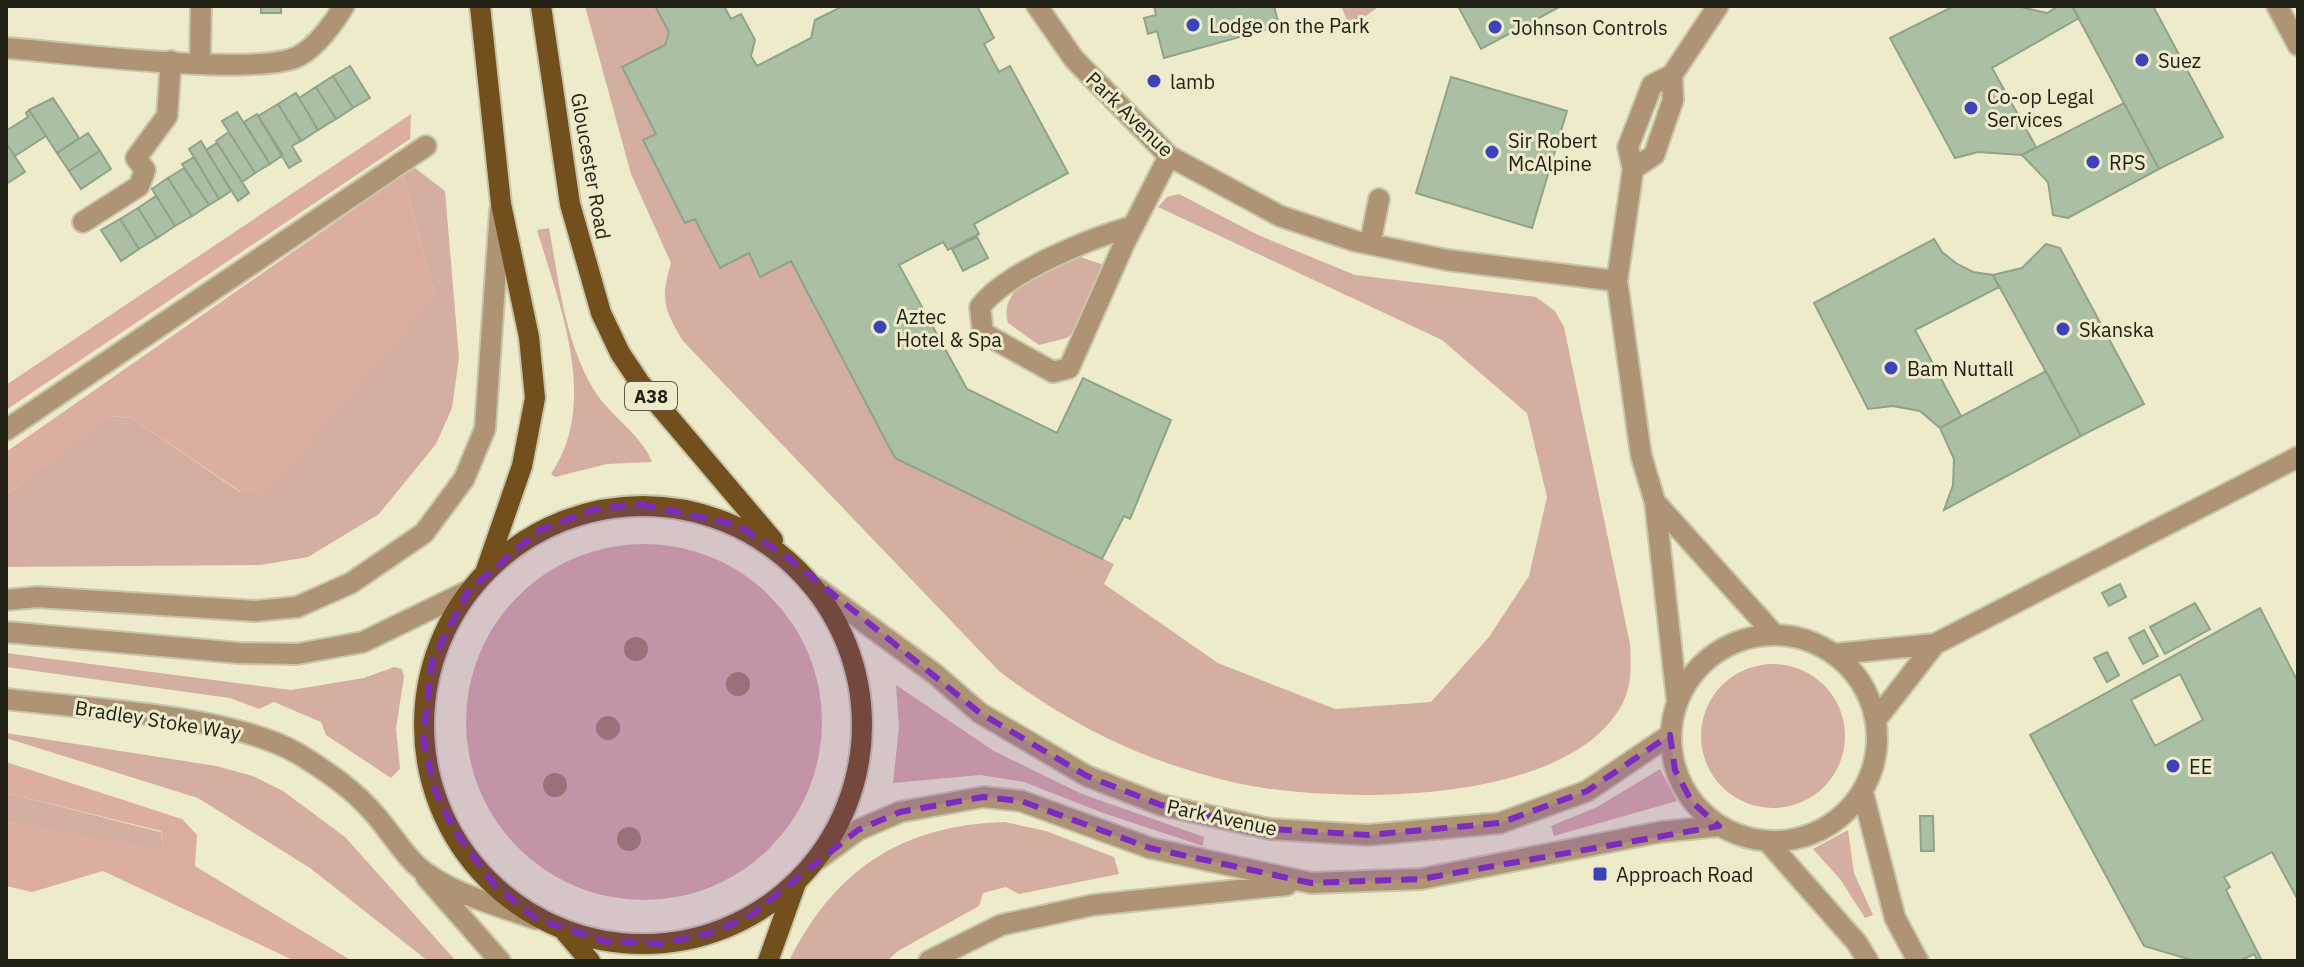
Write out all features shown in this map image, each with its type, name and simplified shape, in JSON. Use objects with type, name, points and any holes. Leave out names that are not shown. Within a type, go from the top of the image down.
[{"type":"main road","points":[[480,6],[501,204],[529,337],[535,398],[522,466],[485,572]]},
{"type":"main road","name":"Gloucester Road","points":[[541,6],[570,204],[601,313],[640,383],[786,556]]},
{"type":"main road","points":[[640,504],[690,510],[738,525],[786,556],[816,587],[842,629],[855,677],[860,713],[859,754],[851,794],[839,825],[817,860],[796,883],[752,915],[713,933],[660,944],[606,942],[566,933],[536,919],[495,886],[454,830],[434,788],[423,739],[426,691],[432,660],[445,626],[485,572],[539,530],[595,509],[640,504]]},
{"type":"main road","points":[[768,961],[796,883]]},
{"type":"main road","points":[[566,933],[590,961]]},
{"type":"street","points":[[200,62],[201,6]]},
{"type":"street","points":[[6,48],[171,61],[276,63],[300,55],[337,19],[344,6]]},
{"type":"street","name":"Park Avenue","points":[[1037,6],[1074,59],[1169,156],[1280,216],[1370,244],[1447,260],[1617,281]]},
{"type":"street","points":[[1718,6],[1672,75],[1652,85],[1643,105],[1628,147],[1633,169],[1617,281],[1641,455],[1655,502],[1677,700],[1670,735],[1675,770],[1692,802],[1719,826]]},
{"type":"street","points":[[2277,6],[2298,45]]},
{"type":"street","points":[[83,222],[139,186],[145,170],[136,158],[167,116],[171,61]]},
{"type":"street","points":[[6,430],[426,146]]},
{"type":"street","points":[[1133,226],[1095,237],[992,291],[980,307],[983,333],[1053,372],[1069,368],[1133,226],[1169,156]]},
{"type":"street","points":[[1370,244],[1379,199]]},
{"type":"street","points":[[6,600],[37,597],[256,611],[297,607],[351,583],[424,533],[464,479],[485,429],[501,204]]},
{"type":"street","points":[[1835,654],[1935,644],[2298,457]]},
{"type":"street","points":[[1655,502],[1774,634]]},
{"type":"street","name":"Park Avenue","points":[[816,587],[935,674],[980,713],[1087,776],[1161,805],[1270,829],[1368,835],[1500,823],[1587,791],[1670,735]]},
{"type":"street","points":[[6,632],[239,653],[297,654],[363,642],[468,591]]},
{"type":"street","points":[[929,961],[1001,925],[1093,905],[1311,883],[1421,879],[1660,832],[1719,826],[1767,841],[1804,837],[1838,820],[1863,793],[1877,755],[1878,717],[1858,677],[1835,654],[1806,639],[1774,634],[1733,642],[1699,665],[1677,700]]},
{"type":"street","points":[[1878,717],[1935,644]]},
{"type":"street","name":"Bradley Stoke Way","points":[[6,699],[212,725],[258,736],[294,751],[332,776],[368,807],[416,865],[456,890],[536,919]]},
{"type":"street","points":[[1863,793],[1895,918],[1918,961]]},
{"type":"street","points":[[817,860],[858,830],[900,812],[983,797],[1021,801],[1150,848],[1311,883]]},
{"type":"street","points":[[1767,841],[1857,943],[1868,961]]},
{"type":"street","points":[[416,865],[500,961]]},
{"type":"highlighted area","points":[[640,504],[738,525],[786,556],[980,713],[1087,776],[1161,805],[1270,829],[1368,835],[1500,823],[1587,791],[1670,735],[1675,770],[1692,802],[1719,826],[1421,879],[1311,883],[1150,848],[1021,801],[983,797],[900,812],[858,830],[752,915],[713,933],[660,944],[606,942],[536,919],[495,886],[454,830],[434,788],[423,739],[432,660],[468,591],[539,530],[595,509]]},
{"type":"shaded area","points":[[585,6],[655,6],[669,32],[665,45],[622,67],[656,134],[643,141],[685,223],[695,219],[720,267],[749,253],[760,276],[791,261],[895,458],[1114,564],[1104,584],[1218,663],[1335,709],[1431,702],[1489,637],[1529,576],[1547,497],[1527,413],[1442,340],[1158,207],[1167,197],[1179,194],[1258,235],[1355,275],[1536,297],[1555,311],[1564,327],[1630,644],[1630,678],[1625,698],[1598,734],[1557,761],[1505,779],[1447,790],[1386,795],[1275,790],[1232,782],[1138,752],[1053,709],[999,671],[683,341],[666,304],[671,263],[631,174]]},
{"type":"shaded area","points":[[1341,6],[1380,6],[1350,27]]},
{"type":"shaded area","points":[[411,114],[410,139],[6,410],[6,385]]},
{"type":"shaded area","points":[[415,168],[445,191],[459,358],[452,408],[436,444],[379,514],[308,557],[261,565],[6,567],[6,495],[109,416],[131,418],[240,492],[435,296],[403,175]]},
{"type":"shaded area","points":[[403,175],[435,296],[265,495],[241,492],[131,418],[110,416],[6,495],[6,452]]},
{"type":"shaded area","points":[[549,228],[564,311],[584,371],[600,399],[641,443],[652,462],[607,464],[555,477],[551,474],[565,446],[573,416],[574,385],[564,321],[537,230]]},
{"type":"shaded area","points":[[1077,256],[1104,265],[1074,331],[1067,338],[1039,345],[1008,323],[1010,298],[1028,280]]},
{"type":"shaded area","points":[[644,544],[679,548],[712,558],[743,574],[770,596],[792,623],[808,654],[818,687],[822,722],[818,757],[808,790],[792,821],[770,848],[743,870],[712,886],[679,896],[644,900],[609,896],[576,886],[545,870],[518,848],[496,821],[480,790],[470,757],[466,722],[470,687],[480,654],[496,623],[518,596],[545,574],[576,558],[609,548]]},
{"type":"shaded area","points":[[6,653],[291,690],[364,678],[394,667],[402,669],[404,677],[396,728],[400,769],[391,778],[326,735],[321,722],[274,702],[259,709],[230,698],[6,667]]},
{"type":"shaded area","points":[[1773,664],[1800,670],[1824,685],[1839,709],[1845,736],[1839,763],[1824,787],[1800,802],[1773,808],[1746,802],[1722,787],[1707,763],[1701,736],[1707,709],[1722,685],[1746,670]]},
{"type":"shaded area","points":[[896,685],[994,751],[1082,794],[1204,837],[1203,846],[1103,813],[1024,782],[980,775],[893,783],[899,727]]},
{"type":"shaded area","points":[[6,733],[216,766],[253,776],[283,791],[345,837],[456,961],[428,961],[310,868],[198,798],[6,738]]},
{"type":"shaded area","points":[[6,762],[182,819],[197,835],[195,866],[352,961],[295,961],[103,871],[32,892],[6,886],[6,822],[163,849],[161,831],[6,793]]},
{"type":"shaded area","points":[[1660,769],[1677,801],[1554,836],[1551,826],[1597,807]]},
{"type":"shaded area","points":[[6,793],[161,832],[163,850],[6,822]]},
{"type":"shaded area","points":[[1005,822],[1046,831],[1114,857],[1119,874],[1019,894],[1006,887],[983,893],[979,906],[898,951],[887,961],[789,961],[828,901],[850,877],[876,858],[934,832]]},
{"type":"shaded area","points":[[1848,830],[1854,873],[1873,915],[1865,918],[1840,879],[1813,849]]},
{"type":"building","points":[[261,6],[281,6],[281,13],[261,13]]},
{"type":"building","name":"Aztec Hotel & Spa","points":[[655,6],[724,6],[731,19],[741,14],[755,40],[751,56],[757,66],[811,38],[815,20],[843,6],[977,6],[994,38],[984,44],[999,72],[1010,66],[1068,173],[974,224],[979,234],[948,250],[943,242],[899,265],[967,389],[1057,433],[1083,378],[1171,420],[1130,519],[1124,516],[1102,559],[895,458],[791,261],[760,277],[749,253],[720,268],[695,219],[685,223],[643,140],[656,134],[622,67],[665,45],[669,32]]},
{"type":"building","points":[[1154,6],[1274,6],[1279,26],[1164,58],[1157,31],[1148,34],[1144,18],[1156,15]]},
{"type":"building","name":"Johnson Controls","points":[[1458,6],[1561,6],[1481,49]]},
{"type":"building","name":"Co-op Legal Services","points":[[1954,6],[2016,6],[2047,13],[2059,6],[2072,6],[2079,18],[1992,68],[2036,147],[2022,155],[1978,152],[1955,158],[1890,38]]},
{"type":"building","name":"Suez","points":[[2072,6],[2153,6],[2223,137],[2159,169]]},
{"type":"building","points":[[350,66],[370,98],[353,108],[333,76]]},
{"type":"building","points":[[333,76],[353,108],[336,119],[316,87]]},
{"type":"building","name":"Sir Robert McAlpine","points":[[1451,77],[1567,111],[1532,228],[1416,193]]},
{"type":"building","points":[[316,87],[336,119],[318,130],[299,98]]},
{"type":"building","points":[[296,93],[318,130],[301,141],[278,104]]},
{"type":"building","points":[[53,98],[79,138],[57,153],[29,110]]},
{"type":"building","name":"RPS","points":[[2124,103],[2159,169],[2068,218],[2053,215],[2048,182],[2022,155]]},
{"type":"building","points":[[278,104],[301,141],[292,146],[301,161],[289,168],[258,116]]},
{"type":"building","points":[[29,110],[46,136],[15,156],[6,143],[6,131],[28,117],[26,113]]},
{"type":"building","points":[[237,112],[270,164],[255,173],[222,121]]},
{"type":"building","points":[[257,114],[283,155],[270,164],[244,122]]},
{"type":"building","points":[[229,132],[255,173],[242,182],[216,141]]},
{"type":"building","points":[[88,133],[100,151],[69,171],[57,153]]},
{"type":"building","points":[[201,141],[231,191],[219,199],[189,149]]},
{"type":"building","points":[[6,143],[25,172],[6,184]]},
{"type":"building","points":[[217,143],[249,193],[238,201],[206,150]]},
{"type":"building","points":[[100,151],[111,169],[81,189],[69,171]]},
{"type":"building","points":[[194,157],[219,199],[209,205],[182,164]]},
{"type":"building","points":[[184,168],[209,205],[192,216],[168,178]]},
{"type":"building","points":[[168,178],[192,216],[175,226],[152,189]]},
{"type":"building","points":[[156,196],[175,226],[157,238],[138,208]]},
{"type":"building","points":[[138,208],[157,238],[139,249],[120,219]]},
{"type":"building","points":[[120,219],[139,249],[121,261],[101,230]]},
{"type":"building","points":[[977,237],[988,258],[963,271],[952,249]]},
{"type":"building","name":"Bam Nuttall","points":[[1934,239],[1942,252],[1957,264],[1973,272],[1993,275],[1999,287],[1915,330],[1961,416],[1940,428],[1920,411],[1893,406],[1868,409],[1814,303]]},
{"type":"building","name":"Skanska","points":[[2046,244],[2060,248],[2144,404],[2081,436],[1993,275],[2022,268]]},
{"type":"building","points":[[2046,371],[2081,436],[1944,510],[1953,485],[1954,459],[1940,428]]},
{"type":"building","points":[[2120,584],[2126,597],[2109,606],[2102,593]]},
{"type":"building","points":[[2195,603],[2210,629],[2165,654],[2150,627]]},
{"type":"building","name":"EE","points":[[2260,608],[2298,682],[2298,900],[2272,852],[2224,877],[2230,887],[2226,890],[2262,961],[2258,961],[2254,954],[2240,961],[2195,961],[2144,946],[2030,735]],"holes":[[[2180,674],[2203,720],[2155,746],[2131,700]]]},
{"type":"building","points":[[2144,630],[2158,656],[2143,664],[2129,638]]},
{"type":"building","points":[[2107,652],[2119,675],[2107,682],[2094,658]]},
{"type":"building","points":[[1920,816],[1933,816],[1934,851],[1921,851]]},
{"type":"place","name":"Lodge on the Park","points":[[1193,25]]},
{"type":"place","name":"Johnson Controls","points":[[1495,27]]},
{"type":"place","name":"Suez","points":[[2142,60]]},
{"type":"place","name":"lamb","points":[[1154,81]]},
{"type":"place","name":"Co-op Legal Services","points":[[1971,108]]},
{"type":"place","name":"Sir Robert McAlpine","points":[[1492,152]]},
{"type":"place","name":"RPS","points":[[2093,162]]},
{"type":"place","name":"Aztec Hotel & Spa","points":[[880,327]]},
{"type":"place","name":"Skanska","points":[[2063,329]]},
{"type":"place","name":"Bam Nuttall","points":[[1891,368]]},
{"type":"place","name":"EE","points":[[2173,766]]},
{"type":"place","name":"Approach Road","points":[[1600,874]]}]
